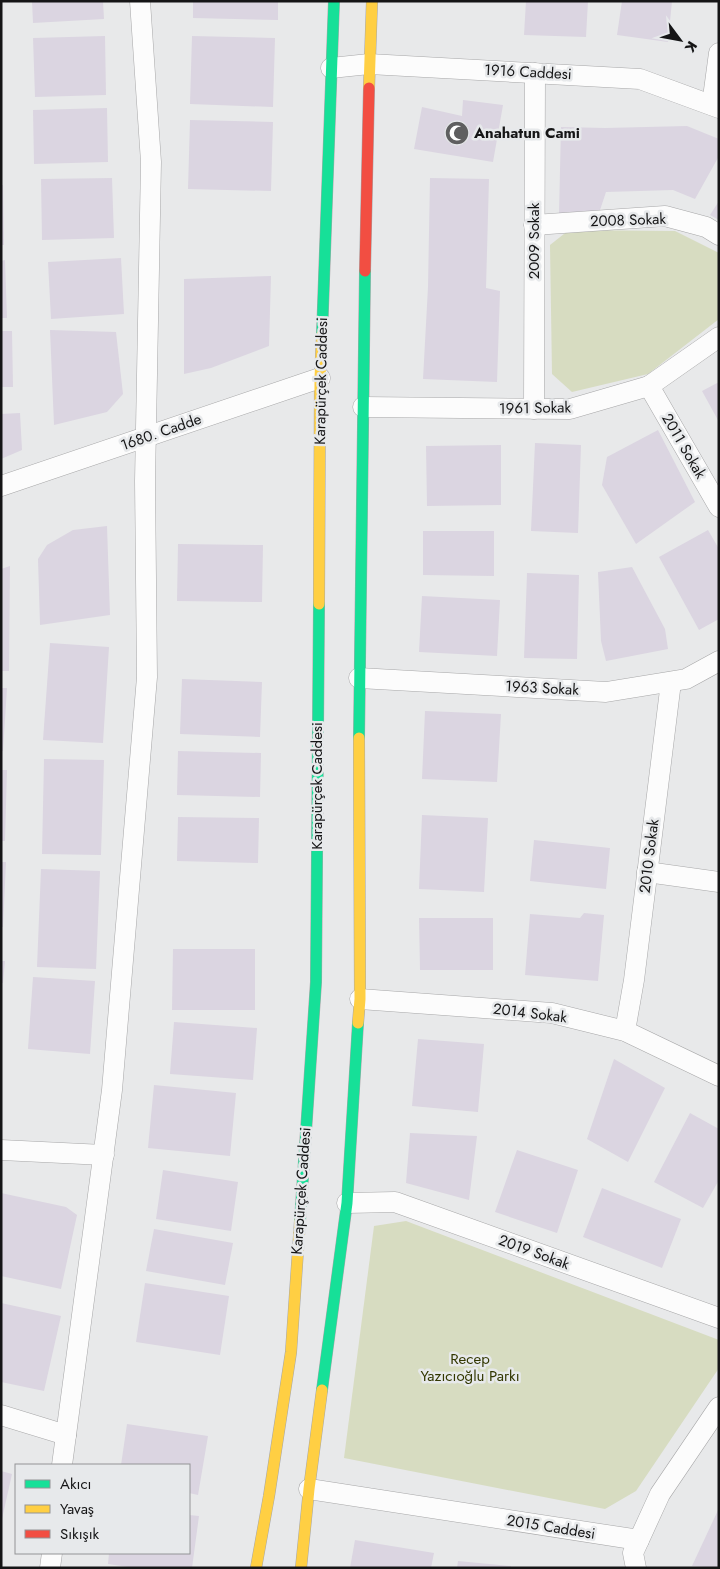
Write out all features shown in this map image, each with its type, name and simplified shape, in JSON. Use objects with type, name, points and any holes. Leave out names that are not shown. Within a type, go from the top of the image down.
[{"type":"main road","name":"Karapürçek Caddesi","points":[[256,1568],[291,1352],[316,982],[320,378],[334,1]]},
{"type":"main road","points":[[301,1568],[309,1489],[347,1203],[360,999],[359,678],[369,64],[372,1]]},
{"type":"street","points":[[62,1464],[112,1090],[147,677],[145,480],[151,162],[140,1]]},
{"type":"street","points":[[716,107],[719,53]]},
{"type":"street","name":"1916 Caddesi","points":[[331,68],[369,64],[640,79],[716,107]]},
{"type":"street","name":"2009 Sokak","points":[[534,409],[535,73]]},
{"type":"street","name":"2008 Sokak","points":[[534,225],[665,216],[706,227],[719,235]]},
{"type":"street","name":"1961 Sokak","points":[[363,407],[570,409],[649,386],[719,338]]},
{"type":"street","name":"1680. Cadde","points":[[1,486],[320,378]]},
{"type":"street","name":"2011 Sokak","points":[[649,386],[719,507]]},
{"type":"street","name":"1963 Sokak","points":[[359,678],[606,692],[686,679],[719,661]]},
{"type":"street","name":"2010 Sokak","points":[[625,1031],[634,980],[670,682]]},
{"type":"street","points":[[647,872],[719,882]]},
{"type":"street","name":"2014 Sokak","points":[[360,999],[552,1013],[625,1031],[719,1076]]},
{"type":"street","points":[[1,1150],[104,1155]]},
{"type":"street","name":"2019 Sokak","points":[[347,1203],[395,1202],[719,1318]]},
{"type":"street","points":[[636,1568],[633,1553],[660,1494],[719,1407]]},
{"type":"street","points":[[1,1415],[66,1435]]},
{"type":"street","name":"2015 Caddesi","points":[[309,1489],[639,1540]]},
{"type":"street","points":[[50,1568],[52,1554]]},
{"type":"green space","points":[[569,230],[675,231],[719,253],[719,319],[648,374],[572,392],[552,374],[550,245]]},
{"type":"green space","name":"Recep Yazıcıoğlu Parkı","points":[[406,1221],[719,1340],[719,1368],[636,1491],[605,1509],[344,1458],[374,1226]]},
{"type":"building","points":[[32,1],[103,1],[104,19],[33,23]]},
{"type":"building","points":[[193,1],[278,1],[278,20],[193,18]]},
{"type":"building","points":[[526,1],[588,1],[586,37],[524,35]]},
{"type":"building","points":[[622,1],[672,1],[668,42],[617,35]]},
{"type":"building","points":[[105,36],[106,95],[35,97],[33,38]]},
{"type":"building","points":[[192,36],[275,38],[273,107],[190,104]]},
{"type":"building","name":"Anahatun Cami","points":[[463,100],[503,105],[493,162],[414,149],[422,107],[462,116]]},
{"type":"building","points":[[107,108],[108,162],[34,164],[33,110]]},
{"type":"building","points":[[190,120],[273,122],[271,191],[188,189]]},
{"type":"building","points":[[687,126],[719,139],[719,156],[695,199],[673,190],[606,192],[599,213],[559,214],[561,127]]},
{"type":"building","points":[[112,178],[114,238],[42,240],[41,179]]},
{"type":"building","points":[[430,178],[489,179],[486,288],[500,291],[497,382],[423,379],[428,287]]},
{"type":"building","points":[[1,185],[3,185],[4,245],[1,245]]},
{"type":"building","points":[[719,201],[719,220],[710,215]]},
{"type":"building","points":[[121,258],[124,314],[51,319],[48,262]]},
{"type":"building","points":[[5,260],[7,318],[1,318],[1,261]]},
{"type":"building","points":[[271,276],[269,346],[211,368],[184,374],[184,279]]},
{"type":"building","points":[[50,330],[116,332],[123,394],[107,412],[54,425]]},
{"type":"building","points":[[1,331],[12,331],[13,387],[1,387]]},
{"type":"building","points":[[719,382],[719,422],[702,391]]},
{"type":"building","points":[[20,413],[22,450],[1,459],[1,414]]},
{"type":"building","points":[[658,430],[695,502],[636,544],[602,485],[607,457]]},
{"type":"building","points":[[535,443],[581,445],[578,533],[531,531]]},
{"type":"building","points":[[501,445],[501,505],[427,506],[426,446]]},
{"type":"building","points":[[107,526],[110,615],[40,625],[38,559],[47,545],[73,530]]},
{"type":"building","points":[[708,530],[719,549],[719,619],[699,630],[659,557]]},
{"type":"building","points":[[423,531],[494,531],[494,576],[423,575]]},
{"type":"building","points":[[178,544],[263,545],[262,602],[177,601]]},
{"type":"building","points":[[10,566],[9,671],[1,671],[1,569]]},
{"type":"building","points":[[632,567],[665,629],[668,649],[606,661],[601,641],[598,572]]},
{"type":"building","points":[[527,573],[579,575],[577,659],[524,658]]},
{"type":"building","points":[[422,596],[500,600],[497,656],[419,652]]},
{"type":"building","points":[[50,643],[109,647],[103,743],[43,740]]},
{"type":"building","points":[[182,679],[262,682],[260,737],[180,734]]},
{"type":"building","points":[[1,688],[7,688],[3,751],[1,751]]},
{"type":"building","points":[[425,711],[501,714],[497,782],[422,779]]},
{"type":"building","points":[[178,751],[261,753],[260,797],[177,795]]},
{"type":"building","points":[[44,759],[104,760],[101,855],[42,854]]},
{"type":"building","points":[[1,770],[7,770],[5,841],[1,841]]},
{"type":"building","points":[[422,815],[488,818],[484,892],[419,889]]},
{"type":"building","points":[[178,817],[259,818],[258,863],[177,861]]},
{"type":"building","points":[[534,840],[610,848],[606,889],[530,881]]},
{"type":"building","points":[[1,862],[6,862],[3,927],[1,927]]},
{"type":"building","points":[[41,869],[100,871],[96,969],[37,967]]},
{"type":"building","points":[[584,913],[604,915],[598,981],[525,975],[530,914],[580,918]]},
{"type":"building","points":[[419,918],[493,918],[493,970],[420,970]]},
{"type":"building","points":[[173,949],[255,949],[255,1010],[172,1010]]},
{"type":"building","points":[[1,961],[5,961],[3,983],[1,983]]},
{"type":"building","points":[[33,977],[95,981],[90,1054],[28,1049]]},
{"type":"building","points":[[174,1022],[257,1028],[253,1080],[170,1074]]},
{"type":"building","points":[[418,1039],[484,1044],[478,1112],[412,1106]]},
{"type":"building","points":[[614,1059],[665,1088],[628,1162],[587,1139]]},
{"type":"building","points":[[154,1085],[236,1093],[230,1156],[148,1148]]},
{"type":"building","points":[[690,1113],[719,1129],[719,1180],[703,1208],[654,1182]]},
{"type":"building","points":[[410,1133],[477,1136],[469,1200],[406,1183]]},
{"type":"building","points":[[517,1150],[578,1170],[557,1233],[495,1212]]},
{"type":"building","points":[[163,1170],[238,1182],[231,1231],[156,1219]]},
{"type":"building","points":[[602,1188],[681,1219],[662,1268],[583,1237]]},
{"type":"building","points":[[1,1193],[66,1207],[77,1215],[61,1289],[1,1276]]},
{"type":"building","points":[[154,1229],[233,1243],[225,1285],[146,1271]]},
{"type":"building","points":[[145,1283],[229,1296],[220,1355],[136,1342]]},
{"type":"building","points":[[1,1303],[61,1316],[44,1391],[1,1382]]},
{"type":"building","points":[[127,1424],[208,1436],[198,1495],[190,1493],[190,1464],[121,1464]]},
{"type":"building","points":[[1,1471],[12,1474],[2,1519],[1,1519]]},
{"type":"building","points":[[719,1508],[719,1568],[692,1566]]},
{"type":"building","points":[[190,1515],[199,1516],[192,1568],[135,1568],[108,1564],[109,1554],[190,1554]]},
{"type":"building","points":[[355,1540],[434,1553],[431,1568],[350,1568]]},
{"type":"building","points":[[458,1561],[511,1566],[511,1568],[457,1568]]},
{"type":"traffic: fast","points":[[322,335],[334,1]]},
{"type":"traffic: fast","points":[[359,738],[365,271]]},
{"type":"traffic: fast","points":[[300,1221],[316,982],[319,604]]},
{"type":"traffic: fast","points":[[322,1390],[347,1203],[358,1023]]},
{"type":"traffic: slow","points":[[369,88],[372,1]]},
{"type":"traffic: slow","points":[[319,604],[320,378],[322,335]]},
{"type":"traffic: slow","points":[[358,1023],[360,999],[359,738]]},
{"type":"traffic: slow","points":[[256,1568],[291,1352],[300,1221]]},
{"type":"traffic: slow","points":[[301,1568],[322,1390]]},
{"type":"traffic: jam","points":[[365,271],[369,88]]},
{"type":"place","name":"Anahatun Cami","points":[[457,133]]}]
